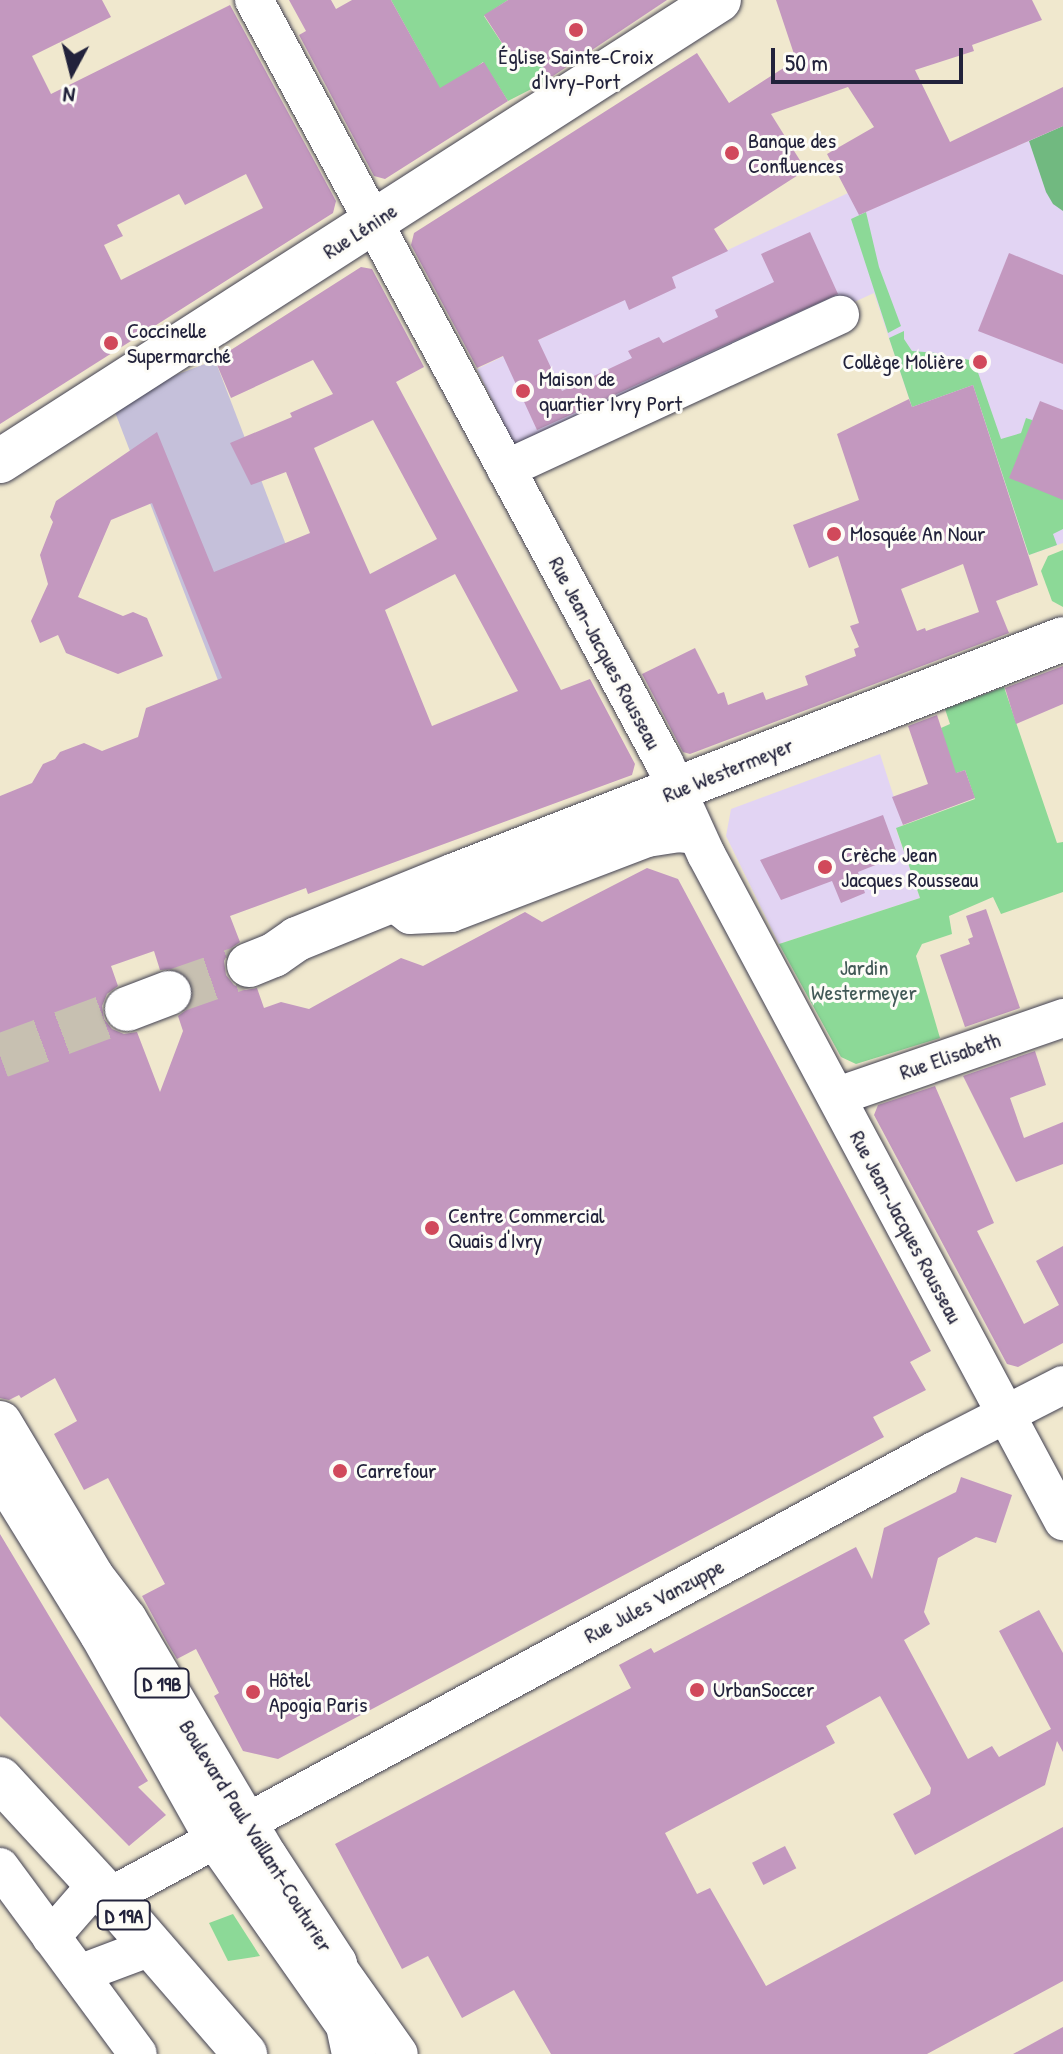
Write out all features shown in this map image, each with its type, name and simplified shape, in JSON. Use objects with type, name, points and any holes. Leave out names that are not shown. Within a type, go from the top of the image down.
[{"type":"main road","name":"Rue Lénine","points":[[0,461],[706,4]]},
{"type":"main road","name":"Rue Westermeyer","points":[[249,965],[274,955],[297,939],[1063,639]]},
{"type":"main road","points":[[127,1009],[169,993]]},
{"type":"main road","name":"Boulevard Paul Vaillant-Couturier","points":[[0,1423],[230,1829],[266,1858],[335,1964],[356,2046]]},
{"type":"main road","name":"D 19A","points":[[0,1779],[103,1890],[245,2054]]},
{"type":"street","name":"Rue Jean-Jacques Rousseau","points":[[254,0],[1063,1521]]},
{"type":"street","points":[[506,469],[840,315]]},
{"type":"street","name":"Rue Westermeyer","points":[[393,902],[410,915],[451,913],[647,838],[678,833],[696,835]]},
{"type":"street","name":"Rue Elisabeth","points":[[838,1096],[1063,1018]]},
{"type":"street","name":"Rue Jules Vanzuppe","points":[[51,1937],[103,1890],[230,1829],[932,1452],[1063,1385]]},
{"type":"street","name":"Boulevard Paul Vaillant-Couturier","points":[[0,1475],[99,1635],[230,1829],[356,2046]]},
{"type":"street","points":[[0,1867],[138,2054]]},
{"type":"street","points":[[79,1974],[151,1947]]},
{"type":"street","name":"Boulevard Paul Vaillant-Couturier","points":[[335,1964],[399,2054]]},
{"type":"shaded area","points":[[1063,126],[1063,543],[1029,555],[973,385],[912,407],[874,293],[519,455],[477,369],[848,193],[860,214]]},
{"type":"shaded area","points":[[215,360],[385,803],[281,844],[110,400]]},
{"type":"shaded area","name":"Crèche Jean Jacques Rousseau","points":[[880,754],[903,825],[896,829],[920,898],[779,944],[726,836],[731,809]]},
{"type":"green space","points":[[391,0],[508,0],[484,16],[513,60],[537,58],[551,79],[508,101],[483,62],[412,118],[433,76]]},
{"type":"green space","points":[[1063,126],[1063,211],[1053,204],[1046,192],[1029,141]]},
{"type":"green space","points":[[866,212],[879,267],[901,326],[888,333],[851,219]]},
{"type":"green space","points":[[904,331],[904,339],[912,351],[937,353],[945,369],[955,371],[965,359],[974,361],[1001,439],[1021,433],[1026,418],[1032,420],[1063,500],[1063,529],[1053,534],[1057,545],[1029,555],[973,385],[912,407],[889,338]]},
{"type":"green space","points":[[1063,550],[1063,607],[1052,601],[1041,571],[1048,556]]},
{"type":"green space","name":"Jardin Westermeyer","points":[[1004,687],[1057,843],[1063,842],[1063,892],[1001,914],[993,897],[949,916],[952,934],[922,944],[916,956],[940,1038],[856,1064],[841,1057],[779,944],[920,898],[896,828],[975,799],[965,770],[951,775],[941,728],[950,724],[945,709]]},
{"type":"green space","points":[[233,1914],[260,1956],[228,1961],[209,1923]]},
{"type":"building","points":[[0,0],[102,0],[111,17],[32,56],[51,94],[230,5],[336,201],[333,213],[0,424]],"holes":[[[246,174],[263,208],[121,280],[104,245],[123,236],[117,225],[179,194],[185,205]]]},
{"type":"building","points":[[289,0],[331,0],[336,9],[352,0],[391,0],[440,88],[484,62],[508,101],[385,179],[374,176],[299,35],[306,31]]},
{"type":"building","points":[[508,0],[667,0],[550,78],[537,58],[513,60],[484,15]]},
{"type":"building","points":[[776,0],[1032,0],[1042,20],[972,45],[974,51],[915,70],[950,142],[1063,87],[1063,126],[859,215],[827,154],[874,127],[848,87],[771,114],[806,170],[714,229],[728,251],[672,277],[676,288],[629,310],[625,300],[538,340],[562,391],[632,358],[628,351],[659,337],[663,343],[718,317],[715,310],[774,282],[761,254],[810,232],[838,294],[537,430],[503,356],[477,368],[411,245],[414,233],[697,53],[729,103],[796,60]]},
{"type":"building","points":[[1009,253],[1063,275],[1063,364],[978,331]]},
{"type":"building","name":"Centre Commercial Quais d'Ivry","points":[[361,267],[372,269],[424,367],[396,382],[561,690],[590,679],[635,764],[632,775],[308,894],[306,888],[230,916],[240,942],[230,949],[224,961],[226,975],[234,985],[245,990],[257,988],[264,1008],[281,1002],[309,1009],[401,958],[423,966],[525,912],[542,922],[647,868],[678,879],[931,1351],[910,1362],[926,1390],[873,1417],[884,1437],[278,1759],[243,1751],[214,1696],[219,1693],[196,1649],[177,1659],[168,1644],[142,1596],[165,1584],[108,1478],[84,1490],[54,1434],[77,1421],[55,1378],[21,1398],[19,1395],[9,1400],[0,1398],[0,796],[32,783],[43,764],[55,759],[60,752],[84,743],[102,751],[138,737],[146,708],[222,678],[152,503],[111,520],[78,597],[123,616],[133,612],[147,618],[163,656],[118,674],[66,653],[58,635],[40,643],[31,621],[48,584],[40,555],[53,522],[50,517],[56,501],[157,432],[214,572],[310,533],[286,472],[251,485],[230,443],[292,417],[290,413],[333,394],[313,360],[231,398],[215,360]],"holes":[[[373,420],[437,539],[370,574],[314,448]],[[455,574],[518,691],[432,726],[385,610]],[[154,951],[160,970],[174,969],[185,974],[192,983],[194,996],[189,1008],[178,1016],[183,1031],[160,1092],[137,1032],[124,1034],[112,1029],[104,1019],[102,1006],[107,994],[118,986],[111,966]]]},
{"type":"building","points":[[973,385],[1038,585],[996,601],[1009,633],[690,754],[683,752],[642,674],[695,648],[718,694],[724,692],[728,705],[763,692],[766,700],[808,685],[805,676],[856,656],[854,649],[859,647],[850,626],[859,623],[838,556],[809,568],[793,525],[859,500],[837,434],[909,399],[912,407]],"holes":[[[963,564],[979,612],[926,631],[925,628],[917,631],[901,589]]]},
{"type":"building","points":[[1040,401],[1063,410],[1063,500],[1009,478]]},
{"type":"building","points":[[1063,666],[1063,704],[1016,724],[1005,688]]},
{"type":"building","points":[[937,715],[956,773],[965,770],[975,798],[903,825],[892,797],[928,784],[908,726]]},
{"type":"building","points":[[883,815],[898,856],[858,872],[865,893],[841,903],[832,881],[781,900],[760,860]]},
{"type":"building","points":[[986,909],[1020,1008],[965,1027],[940,955],[970,944],[968,939],[973,937],[966,916]]},
{"type":"building","points":[[1035,1051],[1046,1085],[1010,1098],[1024,1138],[1063,1122],[1063,1164],[1016,1182],[963,1076]]},
{"type":"building","points":[[935,1086],[994,1223],[977,1231],[1024,1324],[1059,1305],[1036,1261],[1063,1246],[1063,1343],[1018,1367],[1007,1364],[874,1115],[878,1105]]},
{"type":"building","points":[[961,1477],[1012,1495],[996,1543],[976,1537],[938,1558],[924,1612],[930,1624],[904,1640],[968,1759],[992,1746],[999,1757],[1051,1729],[999,1631],[1039,1610],[1063,1653],[1063,1752],[1057,1741],[1045,1785],[915,1855],[893,1814],[930,1794],[931,1788],[880,1696],[826,1726],[835,1743],[665,1833],[697,1894],[710,1888],[766,1986],[1063,1827],[1063,1981],[927,2054],[551,2054],[514,1990],[462,2018],[428,1956],[402,1969],[335,1844],[631,1688],[619,1665],[651,1648],[654,1653],[856,1547],[872,1579],[884,1528],[956,1492]]},
{"type":"building","points":[[0,1534],[148,1781],[138,1787],[166,1815],[129,1846],[0,1716]]},
{"type":"building","points":[[785,1846],[796,1868],[763,1885],[752,1863]]},
{"type":"building","points":[[1063,2027],[1063,2054],[1013,2054]]},
{"type":"tunnel","points":[[169,993],[249,965]]},
{"type":"tunnel","points":[[0,1056],[127,1009]]},
{"type":"place","name":"Église Sainte-Croix d'Ivry-Port","points":[[576,30]]},
{"type":"place","name":"Banque des Confluences","points":[[732,153]]},
{"type":"place","name":"Coccinelle Supermarché","points":[[111,343]]},
{"type":"place","name":"Collège Molière","points":[[980,362]]},
{"type":"place","name":"Maison de quartier Ivry Port","points":[[523,391]]},
{"type":"place","name":"Mosquée An Nour","points":[[834,534]]},
{"type":"place","name":"Crèche Jean Jacques Rousseau","points":[[825,867]]},
{"type":"place","name":"Centre Commercial Quais d'Ivry","points":[[432,1228]]},
{"type":"place","name":"Carrefour","points":[[340,1471]]},
{"type":"place","name":"UrbanSoccer","points":[[697,1690]]},
{"type":"place","name":"Hôtel Apogia Paris","points":[[253,1692]]}]
